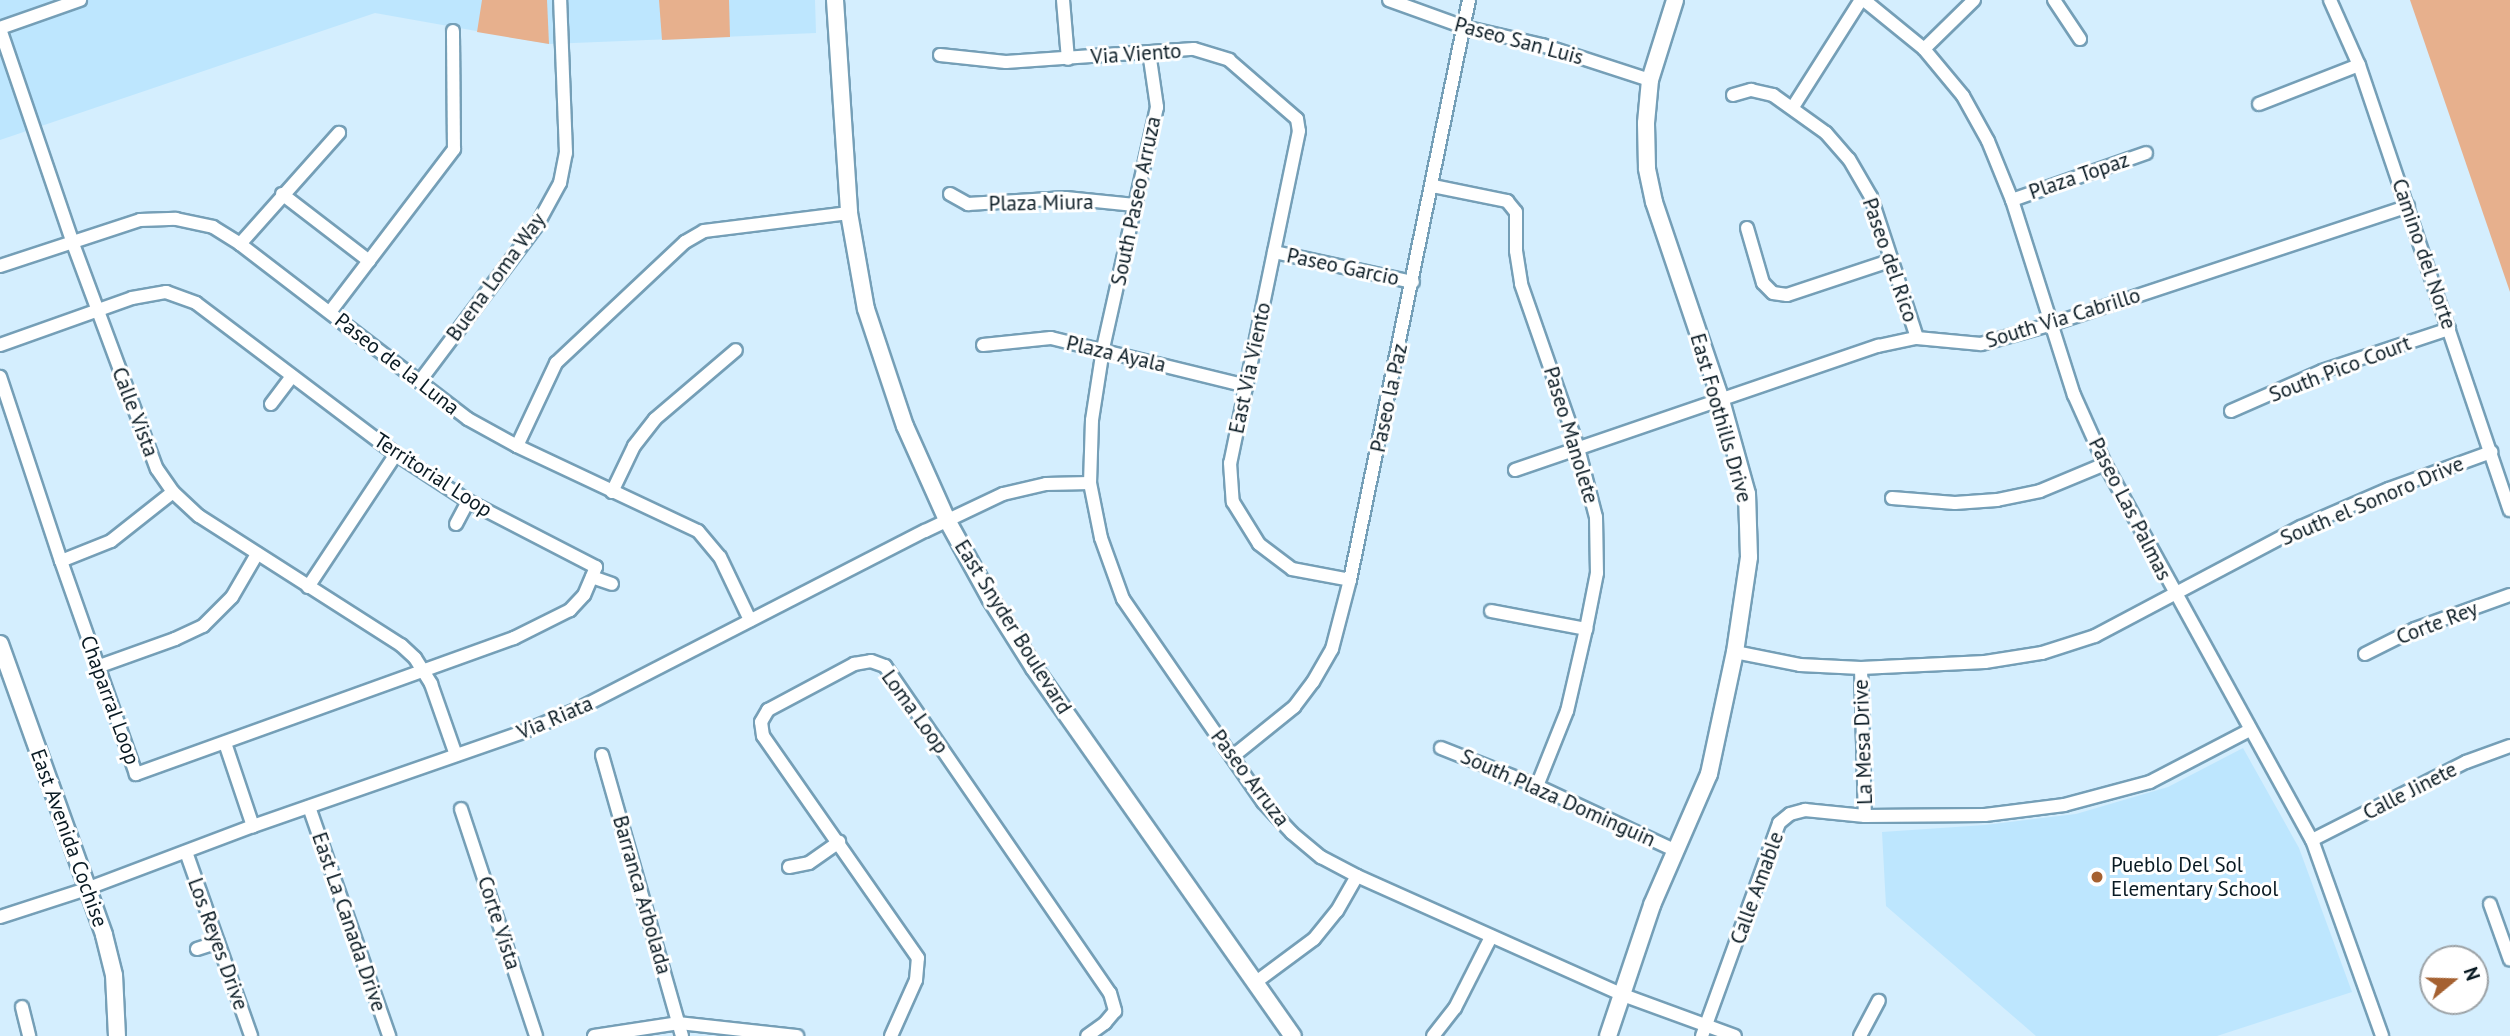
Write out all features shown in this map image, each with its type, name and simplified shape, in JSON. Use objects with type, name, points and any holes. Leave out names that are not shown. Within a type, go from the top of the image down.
[{"type":"street","points":[[0,28],[80,0]]},
{"type":"street","name":"Buena Loma Way","points":[[420,381],[537,225],[560,183],[566,153],[560,0]]},
{"type":"street","name":"East Snyder Boulevard","points":[[835,0],[849,213],[870,322],[905,426],[947,520],[990,598],[1034,667],[1293,1036]]},
{"type":"street","points":[[1063,0],[1068,59]]},
{"type":"street","name":"Paseo San Luis","points":[[1388,0],[1464,27],[1542,45],[1650,80]]},
{"type":"street","name":"Paseo la Paz","points":[[1232,757],[1294,708],[1332,649],[1350,580],[1413,282],[1469,0]]},
{"type":"street","name":"East Foothills Drive","points":[[1608,1036],[1674,850],[1709,774],[1735,652],[1749,557],[1747,495],[1721,400],[1654,202],[1647,156],[1650,80],[1675,0]]},
{"type":"street","points":[[1793,107],[1863,0]]},
{"type":"street","name":"Paseo Las Palmas","points":[[1863,0],[1924,49],[1963,96],[1988,141],[2012,200],[2074,394],[2105,464],[2175,596],[2312,840],[2382,1036]]},
{"type":"street","points":[[1924,49],[1974,0]]},
{"type":"street","points":[[2054,0],[2080,39]]},
{"type":"street","name":"Camino del Norte","points":[[2330,0],[2359,65],[2510,510]]},
{"type":"street","name":"Calle Vista","points":[[0,28],[72,241],[148,451],[173,492],[199,516],[401,645],[425,670],[456,755]]},
{"type":"street","points":[[330,312],[454,149],[453,31]]},
{"type":"street","name":"Via Viento","points":[[940,55],[1006,62],[1194,50],[1228,60],[1273,97]]},
{"type":"street","name":"South Paseo Arruza","points":[[1103,349],[1157,107],[1149,52]]},
{"type":"street","points":[[2259,104],[2359,65]]},
{"type":"street","name":"Paseo del Rico","points":[[1733,95],[1751,90],[1773,95],[1826,133],[1849,159],[1871,197],[1917,338]]},
{"type":"street","name":"East Via Viento","points":[[1273,97],[1297,119],[1298,131],[1230,463],[1233,502],[1259,544],[1292,569],[1350,580]]},
{"type":"street","points":[[240,244],[339,133]]},
{"type":"street","name":"Plaza Topaz","points":[[2012,200],[2146,153]]},
{"type":"street","name":"Paseo Manolete","points":[[1433,186],[1507,201],[1516,212],[1516,251],[1521,284],[1578,448],[1596,517],[1597,573],[1586,629],[1567,710],[1536,786]]},
{"type":"street","points":[[282,194],[369,261]]},
{"type":"street","name":"Plaza Miura","points":[[950,194],[968,204],[1066,198],[1135,205]]},
{"type":"street","name":"South Via Cabrillo","points":[[1515,470],[1878,346],[1917,338],[1981,344],[2052,324],[2408,206]]},
{"type":"street","points":[[517,446],[556,363],[685,242],[704,231],[849,213]]},
{"type":"street","name":"Paseo de la Luna","points":[[0,266],[140,220],[176,219],[213,227],[240,244],[468,419],[517,446],[698,531],[720,557],[750,620]]},
{"type":"street","points":[[1746,228],[1763,283],[1773,293],[1787,296],[1892,260]]},
{"type":"street","name":"Paseo Garcio","points":[[1273,252],[1413,282]]},
{"type":"street","name":"Territorial Loop","points":[[97,309],[132,298],[166,292],[196,303],[396,454],[468,501],[596,567],[592,577]]},
{"type":"street","points":[[0,345],[97,309]]},
{"type":"street","name":"South Pico Court","points":[[2231,411],[2322,371],[2449,329]]},
{"type":"street","name":"Plaza Ayala","points":[[984,345],[1051,338],[1246,386]]},
{"type":"street","name":"Paseo Arruza","points":[[1103,349],[1092,420],[1090,483],[1101,538],[1123,599],[1263,802],[1292,834],[1321,856],[1357,876],[1704,1030],[1735,1036]]},
{"type":"street","points":[[612,492],[634,446],[655,419],[736,350]]},
{"type":"street","points":[[271,404],[292,376]]},
{"type":"street","name":"Chaparral Loop","points":[[0,377],[97,667],[136,774],[425,670]]},
{"type":"street","name":"South el Sonoro Drive","points":[[1735,652],[1800,665],[1861,668],[1984,662],[2042,653],[2095,636],[2301,527],[2389,489],[2491,452]]},
{"type":"street","points":[[308,587],[396,454]]},
{"type":"street","points":[[1892,498],[1955,503],[1997,500],[2040,491],[2105,464]]},
{"type":"street","name":"Via Riata","points":[[0,917],[86,889],[576,710],[1003,494],[1046,484],[1090,483]]},
{"type":"street","points":[[61,561],[119,537],[173,492]]},
{"type":"street","points":[[456,524],[468,501]]},
{"type":"street","points":[[97,667],[203,626],[232,597],[257,554]]},
{"type":"street","points":[[425,670],[514,638],[557,619],[584,595],[592,577],[612,584]]},
{"type":"street","name":"Corte Rey","points":[[2365,654],[2415,629],[2510,595]]},
{"type":"street","points":[[1491,611],[1586,629]]},
{"type":"street","name":"East Avenida Cochise","points":[[0,645],[104,935],[114,975],[117,1036]]},
{"type":"street","name":"Loma Loop","points":[[891,1036],[916,980],[918,958],[763,736],[761,722],[768,710],[854,664],[871,661],[885,666],[1110,993],[1115,1011],[1105,1023],[1087,1036]]},
{"type":"street","name":"La Mesa Drive","points":[[1861,668],[1865,816]]},
{"type":"street","name":"Calle Amable","points":[[1704,1030],[1779,823],[1790,814],[1805,810],[1865,816],[1985,815],[2064,805],[2150,782],[2250,730]]},
{"type":"street","points":[[225,743],[253,826]]},
{"type":"street","name":"Calle Jinete","points":[[2312,840],[2466,762],[2510,746]]},
{"type":"street","name":"South Plaza Dominguin","points":[[1441,748],[1536,786],[1674,850]]},
{"type":"street","name":"Barranca Arbolada","points":[[602,755],[680,1029]]},
{"type":"street","name":"East La Canada Drive","points":[[309,807],[389,1036]]},
{"type":"street","name":"Corte Vista","points":[[461,810],[536,1036]]},
{"type":"street","points":[[789,867],[809,863],[839,842]]},
{"type":"street","name":"Los Reyes Drive","points":[[186,852],[251,1036]]},
{"type":"street","points":[[1256,982],[1314,939],[1337,911],[1357,876]]},
{"type":"street","points":[[2490,904],[2510,960]]},
{"type":"street","points":[[1433,1036],[1455,1008],[1491,937]]},
{"type":"street","points":[[197,949],[218,942]]},
{"type":"street","points":[[1860,1036],[1879,1001]]},
{"type":"street","points":[[22,1007],[29,1036]]},
{"type":"street","points":[[594,1036],[680,1029],[797,1036]]},
{"type":"shaded area","points":[[0,0],[815,0],[816,33],[549,44],[375,13],[0,140]]},
{"type":"shaded area","points":[[482,0],[547,0],[549,44],[477,32]]},
{"type":"shaded area","points":[[659,0],[729,0],[730,37],[662,40]]},
{"type":"shaded area","points":[[2410,0],[2510,0],[2510,292]]},
{"type":"shaded area","name":"Pueblo Del Sol Elementary School","points":[[2243,748],[2299,848],[2352,992],[2217,1036],[2036,1036],[1886,906],[1882,832],[1985,825],[2076,814],[2168,787]]},
{"type":"place","name":"Pueblo Del Sol Elementary School","points":[[2097,877]]}]
